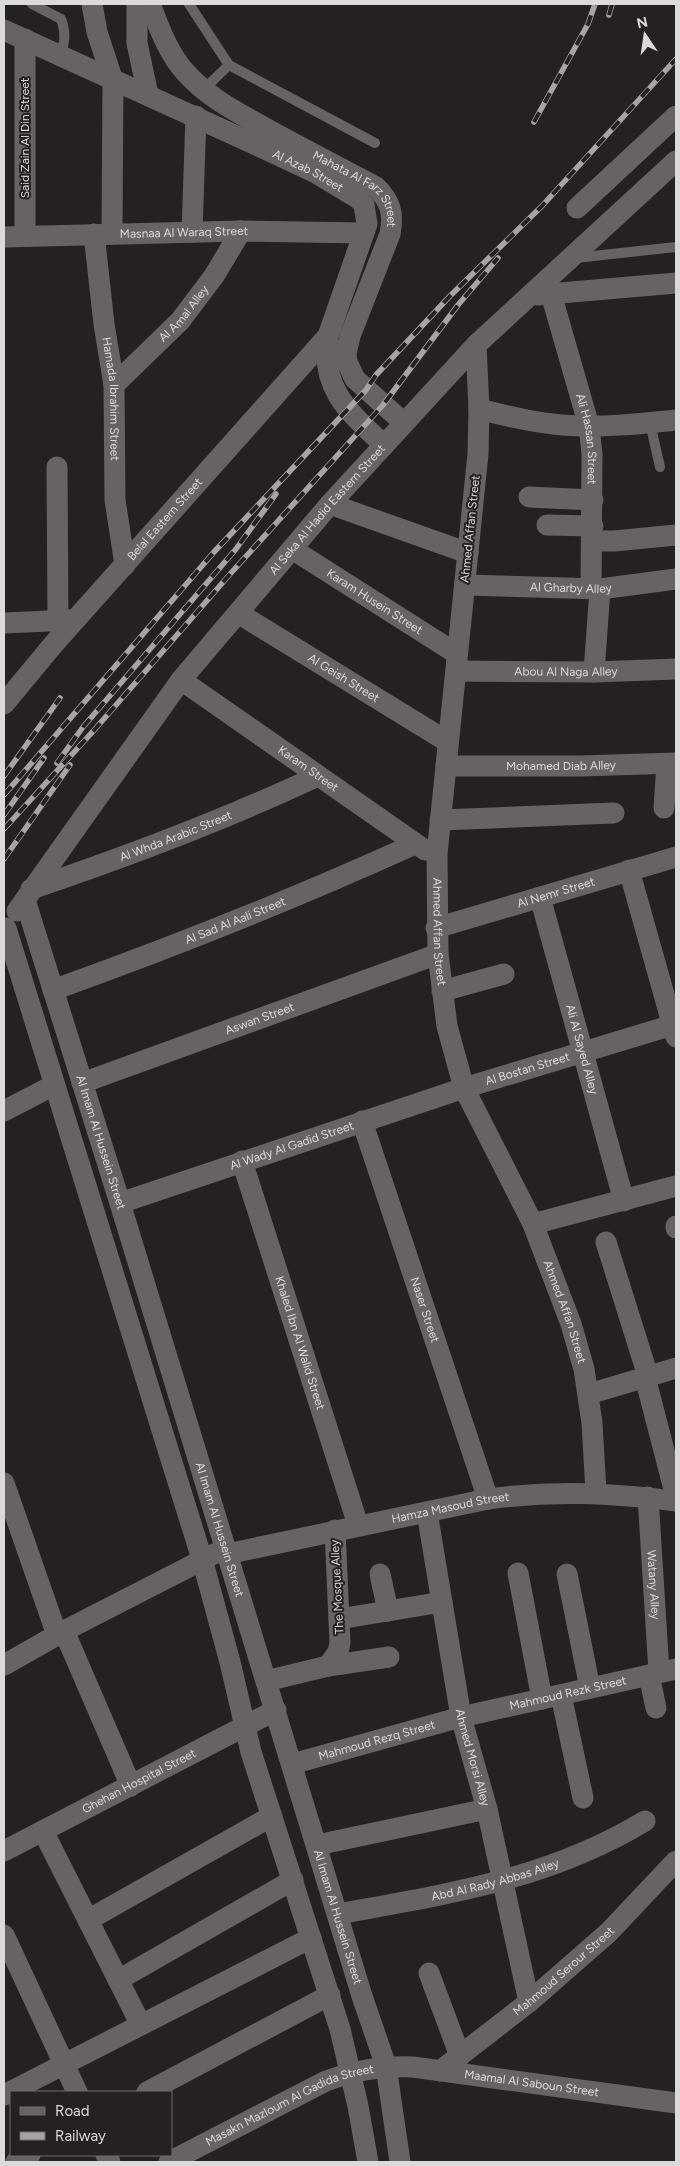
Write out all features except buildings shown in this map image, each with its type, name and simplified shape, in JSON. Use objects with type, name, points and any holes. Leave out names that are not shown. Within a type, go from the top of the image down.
[{"type":"street","points":[[92,4],[97,32],[113,81]]},
{"type":"street","points":[[136,4],[137,43],[148,95]]},
{"type":"street","name":"Mahata Al Farz Street","points":[[150,4],[159,29],[172,54],[186,73],[203,90],[222,104],[275,134],[376,187],[386,196],[391,208],[393,221],[390,234],[350,336],[346,353],[347,362],[355,379],[404,423]]},
{"type":"street","name":"Al Azab Street","points":[[4,30],[61,54],[113,81],[196,116],[316,173],[351,193],[364,205],[367,224],[328,336],[325,355],[327,370],[335,392],[354,417],[384,445]]},
{"type":"street","name":"Said Zain Al Din Street","points":[[14,236],[25,39]]},
{"type":"street","name":"Hamada Ibrahim Street","points":[[113,81],[103,234],[104,324],[114,385],[115,500],[124,564]]},
{"type":"street","points":[[192,232],[196,116]]},
{"type":"street","points":[[577,208],[676,116]]},
{"type":"street","name":"Al Seka Al Hadid Eastern Street","points":[[5,929],[181,680],[330,504],[476,345],[527,296],[676,161]]},
{"type":"street","name":"Masnaa Al Waraq Street","points":[[14,236],[241,231],[364,233]]},
{"type":"street","name":"Al Amal Alley","points":[[114,385],[180,321],[214,276],[241,231]]},
{"type":"street","points":[[527,296],[676,283]]},
{"type":"street","name":"Ali Hassan Street","points":[[551,294],[589,426],[592,454],[596,589],[594,672]]},
{"type":"street","name":"Belal Eastern Street","points":[[4,704],[66,620],[124,564],[328,336]]},
{"type":"street","name":"Ahmed Affan Street","points":[[476,345],[479,409],[478,454],[437,854],[436,928],[438,954],[442,991],[454,1055],[464,1088],[533,1224],[571,1324],[589,1394],[596,1492]]},
{"type":"street","points":[[479,409],[533,421],[589,426],[676,420]]},
{"type":"street","points":[[4,623],[66,620],[56,468]]},
{"type":"street","points":[[529,497],[593,500]]},
{"type":"street","points":[[330,504],[468,553]]},
{"type":"street","points":[[547,526],[593,533],[614,541],[676,535]]},
{"type":"street","name":"Karam Husein Street","points":[[292,549],[457,662]]},
{"type":"street","name":"Al Gharby Alley","points":[[464,585],[596,589],[676,579]]},
{"type":"street","name":"Al Geish Street","points":[[238,613],[448,742]]},
{"type":"street","name":"Abou Al Naga Alley","points":[[457,662],[594,672],[676,669]]},
{"type":"street","name":"Karam Street","points":[[181,680],[415,844],[437,854]]},
{"type":"street","points":[[664,808],[672,763]]},
{"type":"street","name":"Mohamed Diab Alley","points":[[446,766],[582,766],[672,763]]},
{"type":"street","name":"Al Whda Arabic Street","points":[[28,895],[246,810],[318,776]]},
{"type":"street","points":[[440,820],[614,813]]},
{"type":"street","name":"Al Sad Al Aali Street","points":[[53,990],[232,924],[415,844]]},
{"type":"street","name":"Al Nemr Street","points":[[436,928],[676,857]]},
{"type":"street","points":[[629,870],[675,1029]]},
{"type":"street","name":"Al Imam Al Hussein Street","points":[[28,895],[53,990],[276,1710],[362,1996],[386,2066],[400,2162]]},
{"type":"street","name":"Ali Al Sayed Alley","points":[[540,897],[624,1201]]},
{"type":"street","points":[[5,929],[202,1559],[228,1655],[244,1727],[330,1995],[351,2071],[368,2162]]},
{"type":"street","name":"Aswan Street","points":[[82,1083],[438,954]]},
{"type":"street","points":[[442,991],[504,974]]},
{"type":"street","name":"Al Bostan Street","points":[[464,1088],[582,1052],[675,1029]]},
{"type":"street","points":[[4,1111],[54,1086]]},
{"type":"street","name":"Al Wady Al Gadid Street","points":[[120,1203],[464,1088]]},
{"type":"street","name":"Naser Street","points":[[362,1121],[488,1499]]},
{"type":"street","name":"Khaled Ibn Al Walid Street","points":[[242,1162],[358,1525]]},
{"type":"street","points":[[533,1224],[676,1186]]},
{"type":"street","points":[[606,1242],[647,1377],[676,1497]]},
{"type":"street","points":[[589,1394],[676,1368]]},
{"type":"street","points":[[4,1483],[60,1633],[131,1786]]},
{"type":"street","name":"Hamza Masoud Street","points":[[4,1665],[60,1633],[202,1559],[226,1551],[488,1499],[524,1494],[596,1492],[676,1501]]},
{"type":"street","name":"Watany Alley","points":[[648,1497],[661,1672],[656,1708]]},
{"type":"street","name":"Ahmed Morsi Alley","points":[[427,1512],[461,1718],[487,1809],[529,2002]]},
{"type":"street","name":"The Mosque Alley","points":[[328,1666],[338,1652],[339,1619],[335,1530]]},
{"type":"street","points":[[518,1573],[551,1697],[583,1798]]},
{"type":"street","points":[[380,1574],[388,1611]]},
{"type":"street","points":[[567,1574],[590,1688]]},
{"type":"street","points":[[339,1619],[442,1602]]},
{"type":"street","points":[[266,1681],[328,1666],[389,1657]]},
{"type":"street","name":"Mahmoud Rezk Street","points":[[461,1718],[661,1672]]},
{"type":"street","name":"Ghehan Hospital Street","points":[[6,1844],[43,1831],[276,1710]]},
{"type":"street","name":"Mahmoud Rezq Street","points":[[292,1764],[461,1718]]},
{"type":"street","points":[[317,1844],[487,1809]]},
{"type":"street","points":[[88,1920],[272,1816]]},
{"type":"street","name":"Abd Al Rady Abbas Alley","points":[[338,1914],[465,1891],[502,1882],[576,1857],[622,1835],[645,1821]]},
{"type":"street","points":[[43,1831],[141,2025]]},
{"type":"street","name":"Mahmoud Serour Street","points":[[440,2071],[529,2002],[609,1932],[676,1861]]},
{"type":"street","points":[[118,1980],[293,1880]]},
{"type":"street","points":[[4,1935],[77,2091]]},
{"type":"street","points":[[12,2091],[311,1938]]},
{"type":"street","points":[[429,1973],[460,2056]]},
{"type":"street","points":[[149,2091],[330,1995]]},
{"type":"street","name":"Maamal Al Saboun Street","points":[[386,2066],[440,2071],[676,2103]]},
{"type":"street","name":"Masakn Mazloum Al Gadida Street","points":[[168,2162],[326,2081],[351,2071],[386,2066]]},
{"type":"street","points":[[16,2162],[28,2156]]},
{"type":"lane","points":[[32,4],[60,18],[65,29],[66,40],[61,54]]},
{"type":"lane","points":[[189,4],[229,64],[375,143]]},
{"type":"lane","points":[[203,90],[229,64]]},
{"type":"lane","points":[[570,258],[676,247]]},
{"type":"lane","points":[[650,423],[660,467]]},
{"type":"railway","points":[[534,122],[588,24],[595,4]]},
{"type":"railway","points":[[609,15],[612,4]]},
{"type":"railway","points":[[4,795],[214,552],[366,390],[376,375],[450,296],[542,206],[676,59]]},
{"type":"railway","points":[[4,829],[383,405],[458,305],[498,258]]},
{"type":"railway","points":[[57,763],[83,727],[236,549],[276,494]]},
{"type":"railway","points":[[4,776],[60,698]]},
{"type":"railway","points":[[4,815],[44,758]]},
{"type":"railway","points":[[4,859],[70,765]]}]
